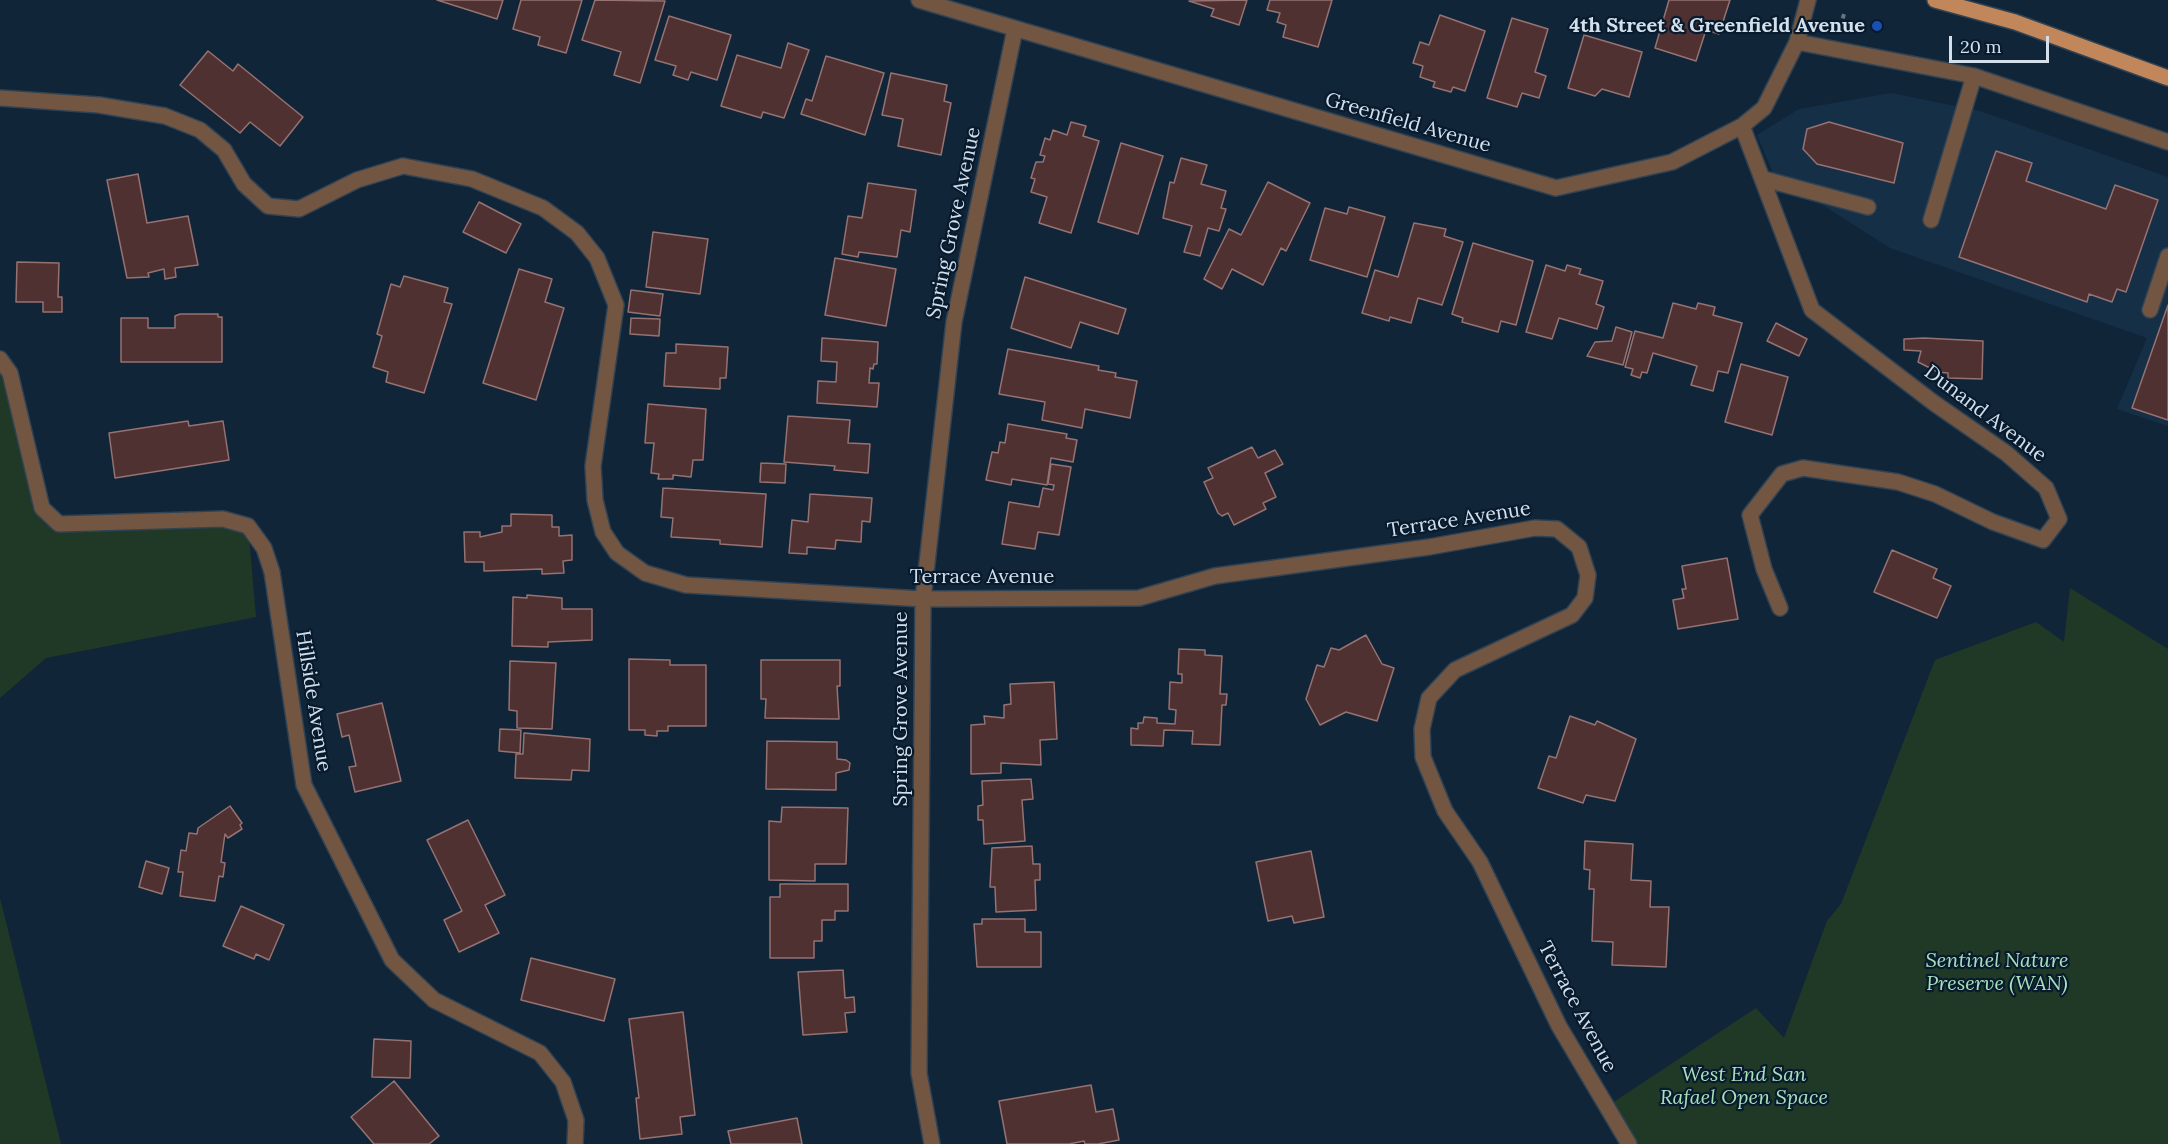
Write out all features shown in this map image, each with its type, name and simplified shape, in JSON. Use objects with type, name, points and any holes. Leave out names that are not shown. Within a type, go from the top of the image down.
[{"type":"main road","points":[[1935,0],[2015,22],[2168,78]]},
{"type":"street","name":"Greenfield Avenue","points":[[919,0],[1556,188],[1672,162],[1742,126],[1764,108],[1797,42],[1808,0]]},
{"type":"street","name":"Spring Grove Avenue","points":[[932,1144],[919,1073],[923,599],[954,322],[1015,29]]},
{"type":"street","points":[[1797,42],[1974,76],[2168,142]]},
{"type":"street","points":[[1931,220],[1974,76]]},
{"type":"street","name":"Terrace Avenue","points":[[0,98],[99,105],[165,116],[201,130],[224,150],[244,184],[268,206],[299,210],[357,180],[403,166],[472,180],[543,208],[577,233],[597,258],[616,305],[593,466],[595,500],[603,532],[617,553],[645,573],[686,585],[923,599],[1139,598],[1215,576],[1429,547],[1534,528],[1557,529],[1579,547],[1588,575],[1585,598],[1572,615],[1455,670],[1429,698],[1422,729],[1423,757],[1445,811],[1480,862],[1559,1026],[1629,1144]]},
{"type":"street","name":"Dunand Avenue","points":[[1742,126],[1812,310],[1934,403],[2006,453],[2046,488],[2059,519],[2043,540],[1993,522],[1935,494],[1899,482],[1803,468],[1782,474],[1750,515],[1764,569],[1780,608]]},
{"type":"street","points":[[1764,180],[1868,207]]},
{"type":"street","points":[[2150,310],[2168,256]]},
{"type":"street","name":"Hillside Avenue","points":[[0,358],[10,373],[42,508],[58,524],[223,519],[248,526],[264,548],[272,572],[304,785],[392,960],[434,1000],[540,1053],[563,1082],[576,1120],[575,1144]]},
{"type":"path","points":[[1840,27],[1845,11]]},
{"type":"shaded area","points":[[1891,93],[1980,111],[2168,177],[2168,426],[2117,409],[2147,338],[1890,248],[1773,173],[1757,135],[1799,109]]},
{"type":"green space","points":[[0,359],[42,508],[59,524],[248,526],[256,617],[46,658],[0,698]]},
{"type":"green space","name":"Sentinel Nature Preserve (WAN)","points":[[2070,588],[2168,649],[2168,1144],[1626,1144],[1606,1107],[1756,1008],[1784,1038],[1827,921],[1841,904],[1935,660],[2036,622],[2064,642]]},
{"type":"green space","points":[[0,898],[61,1144],[0,1144]]},
{"type":"building","points":[[437,0],[503,0],[497,19]]},
{"type":"building","points":[[521,0],[582,0],[566,53],[538,45],[540,37],[513,29]]},
{"type":"building","points":[[595,0],[665,1],[640,83],[614,75],[621,52],[582,40]]},
{"type":"building","points":[[1247,0],[1239,25],[1211,16],[1214,9],[1189,1]]},
{"type":"building","points":[[1270,0],[1332,0],[1318,47],[1283,37],[1286,25],[1277,22],[1280,13],[1267,10]]},
{"type":"building","points":[[1669,0],[1730,0],[1719,34],[1706,30],[1696,61],[1655,48]]},
{"type":"building","points":[[1440,15],[1485,31],[1465,91],[1453,87],[1451,92],[1433,87],[1435,82],[1420,77],[1423,66],[1413,63],[1420,42],[1429,45]]},
{"type":"building","points":[[669,16],[731,35],[717,80],[691,72],[688,80],[673,75],[676,66],[655,60]]},
{"type":"building","points":[[1512,18],[1548,29],[1535,72],[1546,76],[1539,98],[1522,93],[1517,107],[1487,98]]},
{"type":"building","points":[[1584,35],[1642,52],[1629,97],[1602,89],[1595,96],[1568,88]]},
{"type":"building","points":[[788,43],[809,50],[784,118],[763,112],[761,118],[721,106],[737,55],[781,68]]},
{"type":"building","points":[[208,51],[233,71],[238,64],[303,117],[280,146],[250,122],[240,133],[180,85]]},
{"type":"building","points":[[826,56],[884,73],[865,135],[801,114],[806,99],[812,101]]},
{"type":"building","points":[[891,73],[947,85],[944,101],[951,103],[941,155],[898,146],[903,119],[882,115]]},
{"type":"building","points":[[1071,122],[1086,126],[1083,136],[1099,141],[1071,233],[1039,223],[1047,197],[1031,192],[1035,179],[1031,178],[1036,162],[1043,162],[1045,156],[1040,155],[1045,138],[1050,140],[1053,130],[1067,135]]},
{"type":"building","points":[[1829,122],[1903,143],[1894,183],[1817,164],[1803,149],[1807,129]]},
{"type":"building","points":[[1121,143],[1163,156],[1138,234],[1098,222]]},
{"type":"building","points":[[1996,151],[2032,163],[2026,181],[2106,209],[2115,185],[2158,200],[2126,292],[2117,289],[2112,302],[2089,294],[2087,302],[1959,257]]},
{"type":"building","points":[[1181,158],[1207,165],[1201,184],[1226,191],[1221,208],[1226,209],[1219,231],[1208,228],[1200,256],[1184,252],[1192,226],[1163,218],[1170,182],[1174,183]]},
{"type":"building","points":[[138,174],[147,223],[188,216],[198,265],[175,268],[176,277],[165,279],[164,269],[148,273],[149,277],[127,278],[107,180]]},
{"type":"building","points":[[1268,182],[1310,203],[1286,251],[1281,248],[1263,285],[1232,269],[1222,289],[1204,279],[1229,229],[1241,235]]},
{"type":"building","points":[[868,183],[916,190],[910,232],[901,230],[897,257],[859,252],[858,257],[842,254],[848,216],[862,218]]},
{"type":"building","points":[[479,202],[521,224],[506,253],[463,232]]},
{"type":"building","points":[[1349,207],[1385,217],[1367,277],[1310,260],[1325,208],[1347,214]]},
{"type":"building","points":[[1414,223],[1446,229],[1444,236],[1463,242],[1442,305],[1418,298],[1411,323],[1390,317],[1389,321],[1362,313],[1375,270],[1398,277]]},
{"type":"building","points":[[653,232],[708,239],[700,294],[646,287]]},
{"type":"building","points":[[1473,243],[1533,261],[1516,325],[1501,321],[1498,332],[1462,322],[1463,318],[1452,314]]},
{"type":"building","points":[[835,258],[896,269],[886,326],[825,315]]},
{"type":"building","points":[[17,262],[59,263],[58,297],[62,297],[62,312],[43,312],[43,302],[16,302]]},
{"type":"building","points":[[1546,265],[1565,271],[1567,265],[1581,269],[1579,274],[1603,281],[1596,304],[1604,307],[1597,329],[1559,318],[1552,339],[1526,332]]},
{"type":"building","points":[[519,269],[552,279],[545,302],[564,308],[536,400],[483,383]]},
{"type":"building","points":[[404,276],[448,288],[444,302],[452,304],[424,393],[386,382],[388,372],[373,367],[382,336],[377,334],[391,284],[400,287]]},
{"type":"building","points":[[1025,277],[1126,309],[1118,334],[1080,322],[1071,348],[1011,328]]},
{"type":"building","points":[[631,290],[663,294],[660,316],[628,312]]},
{"type":"building","points":[[1673,303],[1696,309],[1698,303],[1715,307],[1713,315],[1742,323],[1728,373],[1718,371],[1713,391],[1691,385],[1697,366],[1653,353],[1647,373],[1642,372],[1640,378],[1631,375],[1633,369],[1625,367],[1635,331],[1663,338]]},
{"type":"building","points":[[2168,305],[2168,420],[2132,408]]},
{"type":"building","points":[[218,314],[218,317],[222,317],[222,362],[121,362],[121,318],[148,318],[148,328],[175,328],[175,316]]},
{"type":"building","points":[[631,318],[660,319],[659,336],[630,334]]},
{"type":"building","points":[[1776,323],[1807,339],[1799,356],[1767,341]]},
{"type":"building","points":[[1616,327],[1632,332],[1623,365],[1587,356],[1595,342],[1612,341]]},
{"type":"building","points":[[822,338],[878,342],[877,364],[874,364],[873,369],[870,368],[869,383],[879,383],[877,407],[817,403],[818,381],[836,382],[837,362],[821,361]]},
{"type":"building","points":[[1904,339],[1983,341],[1982,379],[1948,378],[1948,373],[1938,372],[1918,362],[1921,351],[1904,350]]},
{"type":"building","points":[[676,344],[728,347],[726,378],[720,378],[720,389],[664,386],[666,353],[676,353]]},
{"type":"building","points":[[1008,349],[1099,366],[1098,370],[1116,373],[1115,377],[1137,381],[1130,418],[1085,409],[1082,428],[1042,420],[1045,402],[999,394]]},
{"type":"building","points":[[1741,364],[1788,377],[1772,435],[1725,422]]},
{"type":"building","points":[[648,404],[706,409],[703,460],[693,460],[691,477],[673,475],[673,479],[658,479],[659,474],[651,473],[654,443],[645,443]]},
{"type":"building","points":[[788,416],[850,420],[848,443],[870,444],[868,473],[834,470],[835,466],[784,462]]},
{"type":"building","points":[[188,421],[189,426],[223,421],[229,460],[115,478],[109,433]]},
{"type":"building","points":[[1008,424],[1067,434],[1066,438],[1077,440],[1073,462],[1051,458],[1047,485],[1012,479],[1011,485],[986,480],[992,452],[998,453],[1000,442],[1005,443]]},
{"type":"building","points":[[1252,447],[1258,458],[1275,450],[1283,464],[1265,473],[1276,497],[1263,503],[1266,509],[1234,525],[1228,513],[1222,516],[1218,513],[1204,482],[1213,478],[1208,468]]},
{"type":"building","points":[[761,463],[786,464],[785,483],[760,482]]},
{"type":"building","points":[[1051,464],[1071,467],[1059,535],[1038,532],[1035,549],[1002,544],[1009,502],[1039,507],[1043,488],[1053,490],[1054,485],[1048,484]]},
{"type":"building","points":[[663,488],[766,494],[762,547],[720,544],[720,540],[671,537],[673,518],[661,517]]},
{"type":"building","points":[[810,494],[872,498],[870,522],[862,521],[861,542],[836,540],[835,549],[807,547],[807,554],[789,553],[792,520],[808,522]]},
{"type":"building","points":[[511,514],[552,515],[552,527],[559,527],[559,536],[572,535],[572,560],[563,561],[564,573],[542,574],[542,569],[484,571],[484,562],[465,562],[464,532],[480,532],[480,537],[502,532],[502,526],[511,526]]},
{"type":"building","points":[[1892,550],[1937,569],[1933,578],[1951,586],[1937,618],[1874,592]]},
{"type":"building","points":[[1727,558],[1738,619],[1678,629],[1673,600],[1684,598],[1682,589],[1686,589],[1682,566]]},
{"type":"building","points":[[527,595],[562,598],[562,609],[592,609],[592,640],[548,642],[548,647],[512,646],[513,597],[527,598]]},
{"type":"building","points":[[1366,635],[1382,664],[1394,668],[1377,721],[1346,712],[1320,725],[1306,699],[1317,665],[1324,667],[1331,648],[1339,650]]},
{"type":"building","points":[[1179,649],[1205,650],[1205,655],[1222,656],[1220,694],[1227,694],[1226,705],[1222,705],[1220,745],[1192,744],[1193,731],[1164,730],[1163,746],[1131,745],[1131,728],[1138,729],[1138,723],[1143,723],[1144,717],[1157,718],[1157,723],[1175,724],[1176,710],[1169,709],[1170,682],[1182,683],[1182,674],[1178,674]]},
{"type":"building","points":[[629,659],[670,660],[670,665],[706,665],[706,726],[668,726],[668,731],[657,731],[657,736],[645,735],[645,730],[629,730]]},
{"type":"building","points":[[761,660],[840,660],[840,686],[837,686],[839,719],[765,718],[766,699],[761,699]]},
{"type":"building","points":[[510,661],[556,663],[552,729],[517,728],[517,711],[509,710]]},
{"type":"building","points":[[1054,682],[1057,739],[1040,740],[1041,765],[1001,763],[1001,773],[971,774],[971,725],[985,724],[984,716],[1004,718],[1004,705],[1011,704],[1010,684]]},
{"type":"building","points":[[382,703],[401,781],[355,792],[349,767],[356,766],[349,735],[342,737],[337,714]]},
{"type":"building","points":[[1570,716],[1595,725],[1597,721],[1636,739],[1615,801],[1586,795],[1583,803],[1538,788],[1549,756],[1556,758]]},
{"type":"building","points":[[500,729],[521,730],[520,753],[499,751]]},
{"type":"building","points":[[524,733],[590,739],[589,771],[572,770],[571,780],[515,778],[516,754],[523,754]]},
{"type":"building","points":[[767,741],[837,742],[837,759],[850,763],[849,770],[836,773],[836,790],[766,789]]},
{"type":"building","points":[[1031,779],[1033,799],[1022,800],[1025,841],[984,844],[983,820],[978,820],[978,806],[983,805],[982,781]]},
{"type":"building","points":[[230,806],[242,823],[240,825],[242,829],[228,838],[225,834],[221,862],[225,863],[223,877],[219,876],[215,901],[180,896],[183,872],[178,872],[181,850],[186,851],[189,833],[197,834],[198,828]]},
{"type":"building","points":[[782,807],[848,808],[846,864],[815,864],[815,881],[769,880],[769,821],[781,822]]},
{"type":"building","points":[[468,820],[505,895],[485,905],[499,933],[459,952],[444,920],[462,911],[427,840]]},
{"type":"building","points":[[1585,841],[1633,844],[1631,880],[1651,881],[1650,907],[1669,907],[1666,967],[1612,965],[1613,942],[1592,941],[1594,889],[1589,889],[1590,870],[1584,869]]},
{"type":"building","points":[[1032,846],[1033,864],[1040,864],[1040,880],[1035,880],[1036,910],[996,912],[995,887],[990,887],[992,848]]},
{"type":"building","points":[[1311,851],[1324,917],[1294,923],[1292,916],[1268,921],[1256,862]]},
{"type":"building","points":[[146,861],[169,868],[162,894],[139,887]]},
{"type":"building","points":[[780,884],[848,884],[848,911],[835,911],[835,920],[822,920],[822,941],[814,941],[814,958],[770,958],[770,897],[780,897]]},
{"type":"building","points":[[241,906],[284,925],[269,960],[256,954],[254,959],[223,946]]},
{"type":"building","points":[[982,919],[1025,919],[1025,932],[1041,932],[1041,967],[977,967],[974,924],[982,924]]},
{"type":"building","points":[[531,958],[615,979],[604,1021],[521,1000]]},
{"type":"building","points":[[843,970],[845,998],[854,997],[855,1012],[845,1013],[847,1032],[803,1035],[798,972]]},
{"type":"building","points":[[683,1012],[695,1115],[680,1117],[682,1134],[640,1139],[636,1098],[639,1098],[629,1019]]},
{"type":"building","points":[[374,1039],[411,1041],[410,1078],[372,1077]]},
{"type":"building","points":[[394,1081],[439,1136],[429,1144],[374,1144],[351,1117]]},
{"type":"building","points":[[1091,1085],[1096,1112],[1113,1109],[1119,1140],[1098,1144],[1085,1144],[1084,1141],[1069,1144],[1007,1144],[999,1101]]},
{"type":"building","points":[[797,1118],[802,1144],[731,1144],[728,1131]]},
{"type":"place","name":"4th Street & Greenfield Avenue","points":[[1877,26]]},
{"type":"park label","name":"West End San Rafael Open Space","points":[[1744,1086]]}]
